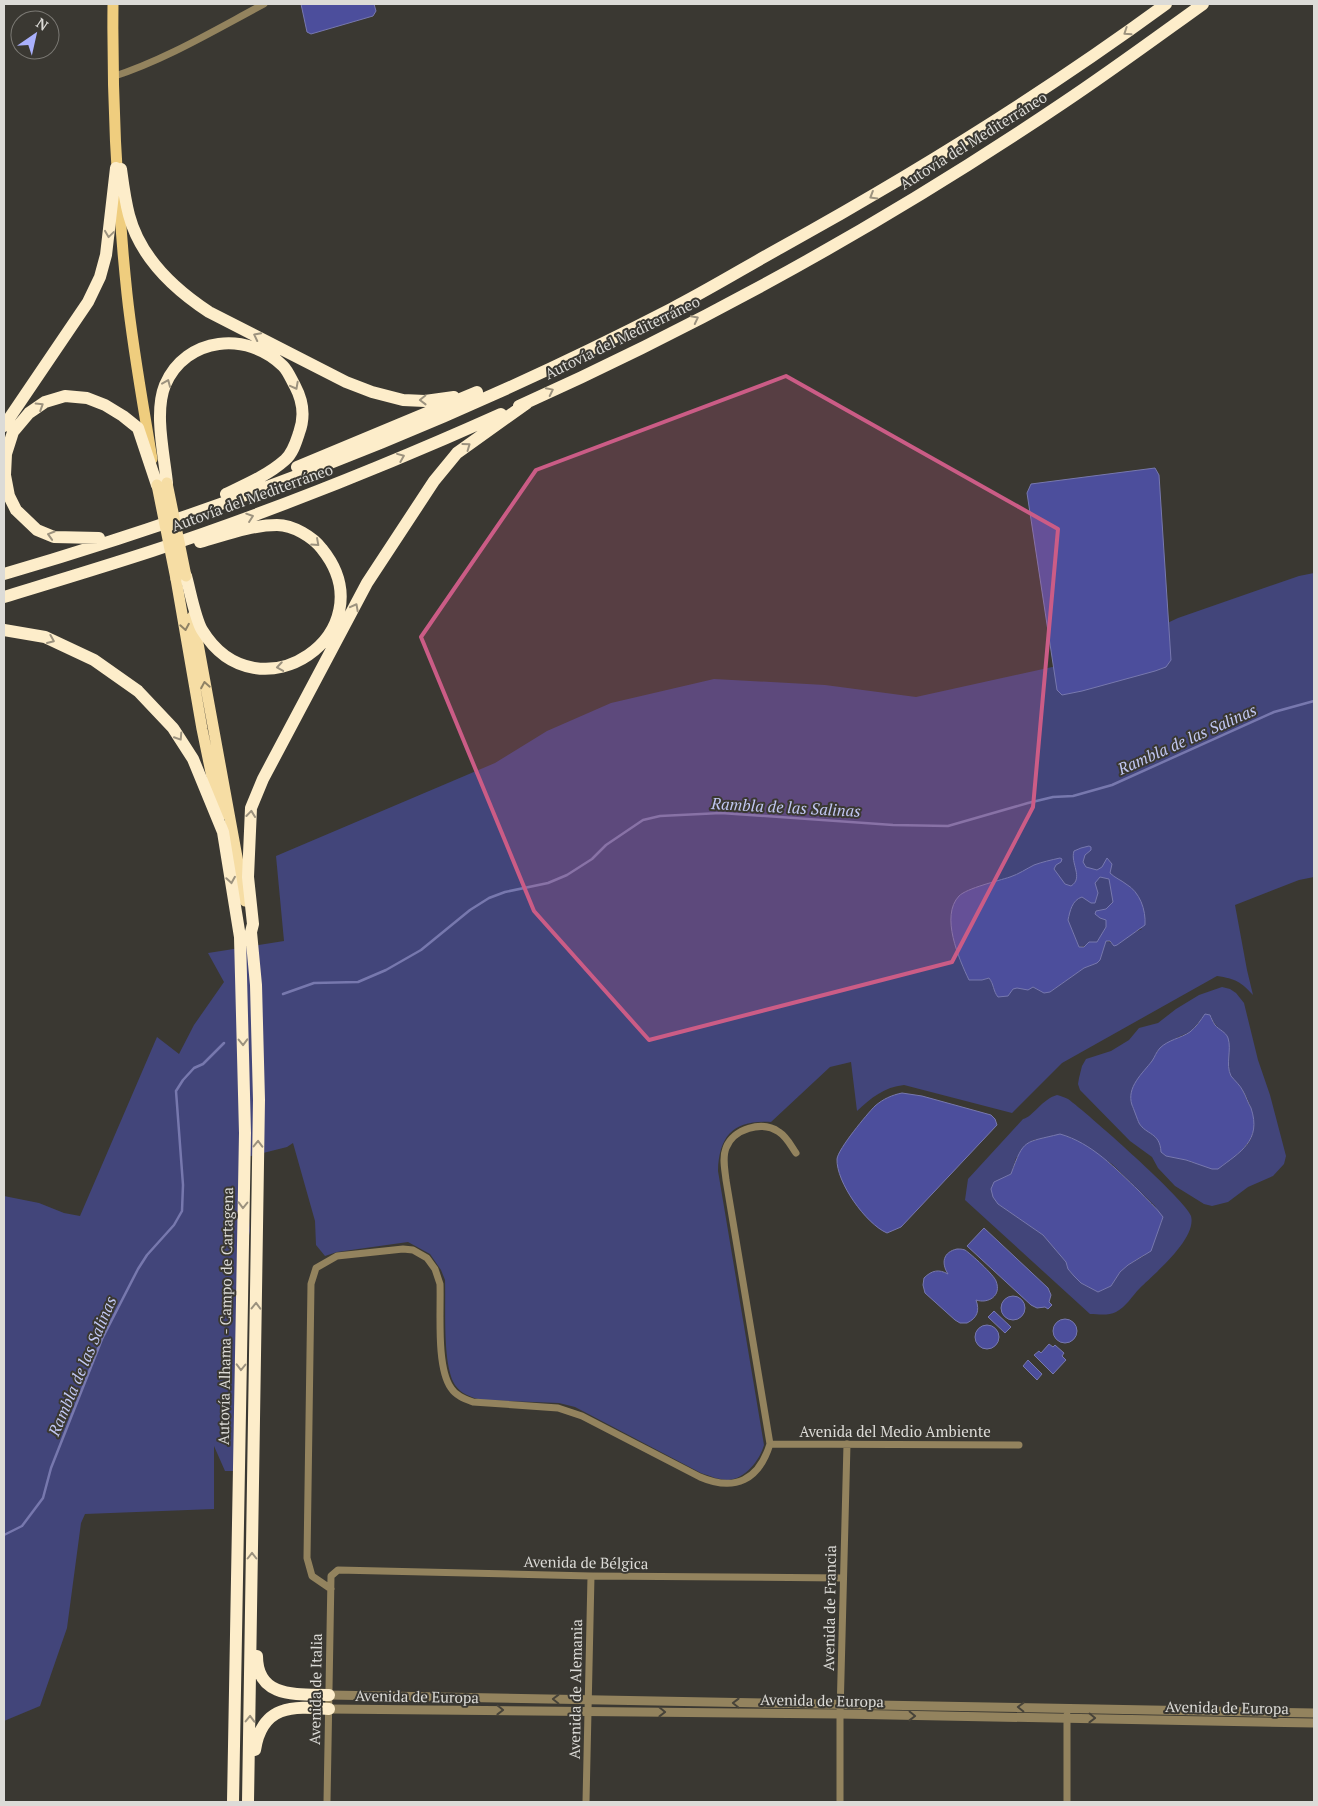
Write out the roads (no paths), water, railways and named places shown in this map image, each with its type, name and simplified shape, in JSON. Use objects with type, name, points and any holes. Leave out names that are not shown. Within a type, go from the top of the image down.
[{"type":"highway","name":"Autovía del Mediterráneo","points":[[4,574],[184,518],[361,451],[522,382],[672,308],[855,206],[946,152],[1031,98],[1166,4]]},
{"type":"highway","name":"Autovía del Mediterráneo","points":[[4,597],[152,551],[258,514],[445,439],[634,350],[801,264],[888,213],[1063,103],[1203,4]]},
{"type":"highway","points":[[118,168],[130,216],[139,240],[154,263],[176,287],[209,312],[346,382],[372,392],[404,400],[424,401],[471,395]]},
{"type":"highway","points":[[4,426],[88,302],[100,277],[106,255],[118,168]]},
{"type":"highway","points":[[4,567],[99,538],[263,482],[533,368],[710,281],[745,268]]},
{"type":"highway","points":[[226,494],[268,474],[287,458],[294,446],[303,422],[300,397],[284,367],[265,352],[245,344],[226,342],[208,346],[187,356],[172,371],[165,386],[160,410],[162,484],[251,932]]},
{"type":"highway","points":[[99,538],[54,537],[37,530],[16,510],[9,496],[6,482],[6,454],[13,432],[29,413],[45,402],[65,396],[87,398],[105,405],[138,428],[162,484]]},
{"type":"highway","name":"Autovía Alhama - Campo de Cartagena","points":[[248,1802],[259,1100],[256,985],[251,932],[254,924],[248,877],[251,808],[263,778],[368,583],[434,481],[457,454],[527,402]]},
{"type":"highway","points":[[4,602],[189,545],[258,526],[279,524],[301,532],[318,543],[333,563],[341,591],[339,614],[330,634],[311,654],[288,666],[263,670],[236,662],[216,649],[201,628],[181,577]]},
{"type":"highway","points":[[181,577],[202,729],[224,832]]},
{"type":"highway","name":"Autovía Alhama - Campo de Cartagena","points":[[4,630],[45,637],[94,660],[138,691],[173,728],[193,759],[224,832],[240,937],[245,1133],[233,1802]]},
{"type":"highway","points":[[251,1624],[256,1632],[257,1662],[261,1675],[270,1686],[286,1694],[329,1695]]},
{"type":"highway","points":[[254,1802],[254,1755],[257,1739],[264,1724],[278,1712],[296,1707],[329,1708]]},
{"type":"main road","points":[[113,4],[112,78],[118,168],[133,295],[162,484]]},
{"type":"street","points":[[112,78],[129,72],[204,36],[264,4]]},
{"type":"street","points":[[331,1589],[312,1576],[307,1558],[311,1284],[316,1268],[337,1256],[403,1249],[413,1250],[431,1262],[440,1284],[442,1367],[450,1388],[462,1398],[473,1402],[558,1408],[582,1416],[700,1477],[717,1484],[732,1485],[751,1475],[766,1458],[770,1444],[726,1180],[724,1155],[726,1147],[732,1138],[744,1130],[769,1126],[787,1138],[796,1154]]},
{"type":"street","name":"Avenida del Medio Ambiente","points":[[770,1444],[1019,1445]]},
{"type":"street","name":"Avenida de Francia","points":[[840,1802],[840,1710],[847,1444]]},
{"type":"street","name":"Avenida de Bélgica","points":[[331,1576],[338,1570],[590,1576],[843,1578]]},
{"type":"street","name":"Avenida de Italia","points":[[327,1802],[331,1576]]},
{"type":"street","name":"Avenida de Alemania","points":[[586,1802],[590,1576]]},
{"type":"street","name":"Avenida de Europa","points":[[329,1695],[588,1700],[1067,1718],[1314,1722]]},
{"type":"street","points":[[1067,1707],[1067,1802]]},
{"type":"street","name":"Avenida de Europa","points":[[329,1708],[588,1711],[1067,1707],[1314,1713]]},
{"type":"waterway","name":"Rambla de las Salinas","points":[[283,994],[314,983],[358,982],[386,970],[421,950],[470,910],[489,898],[505,892],[548,883],[567,875],[592,859],[606,845],[643,820],[660,816],[721,813],[893,825],[948,826],[1028,803],[1053,797],[1073,796],[1112,785],[1274,712],[1314,701]]},
{"type":"waterway","name":"Rambla de las Salinas","points":[[4,1535],[22,1526],[43,1498],[51,1468],[102,1339],[138,1269],[147,1255],[174,1225],[182,1211],[183,1185],[176,1091],[194,1068],[203,1064],[224,1043]]}]
